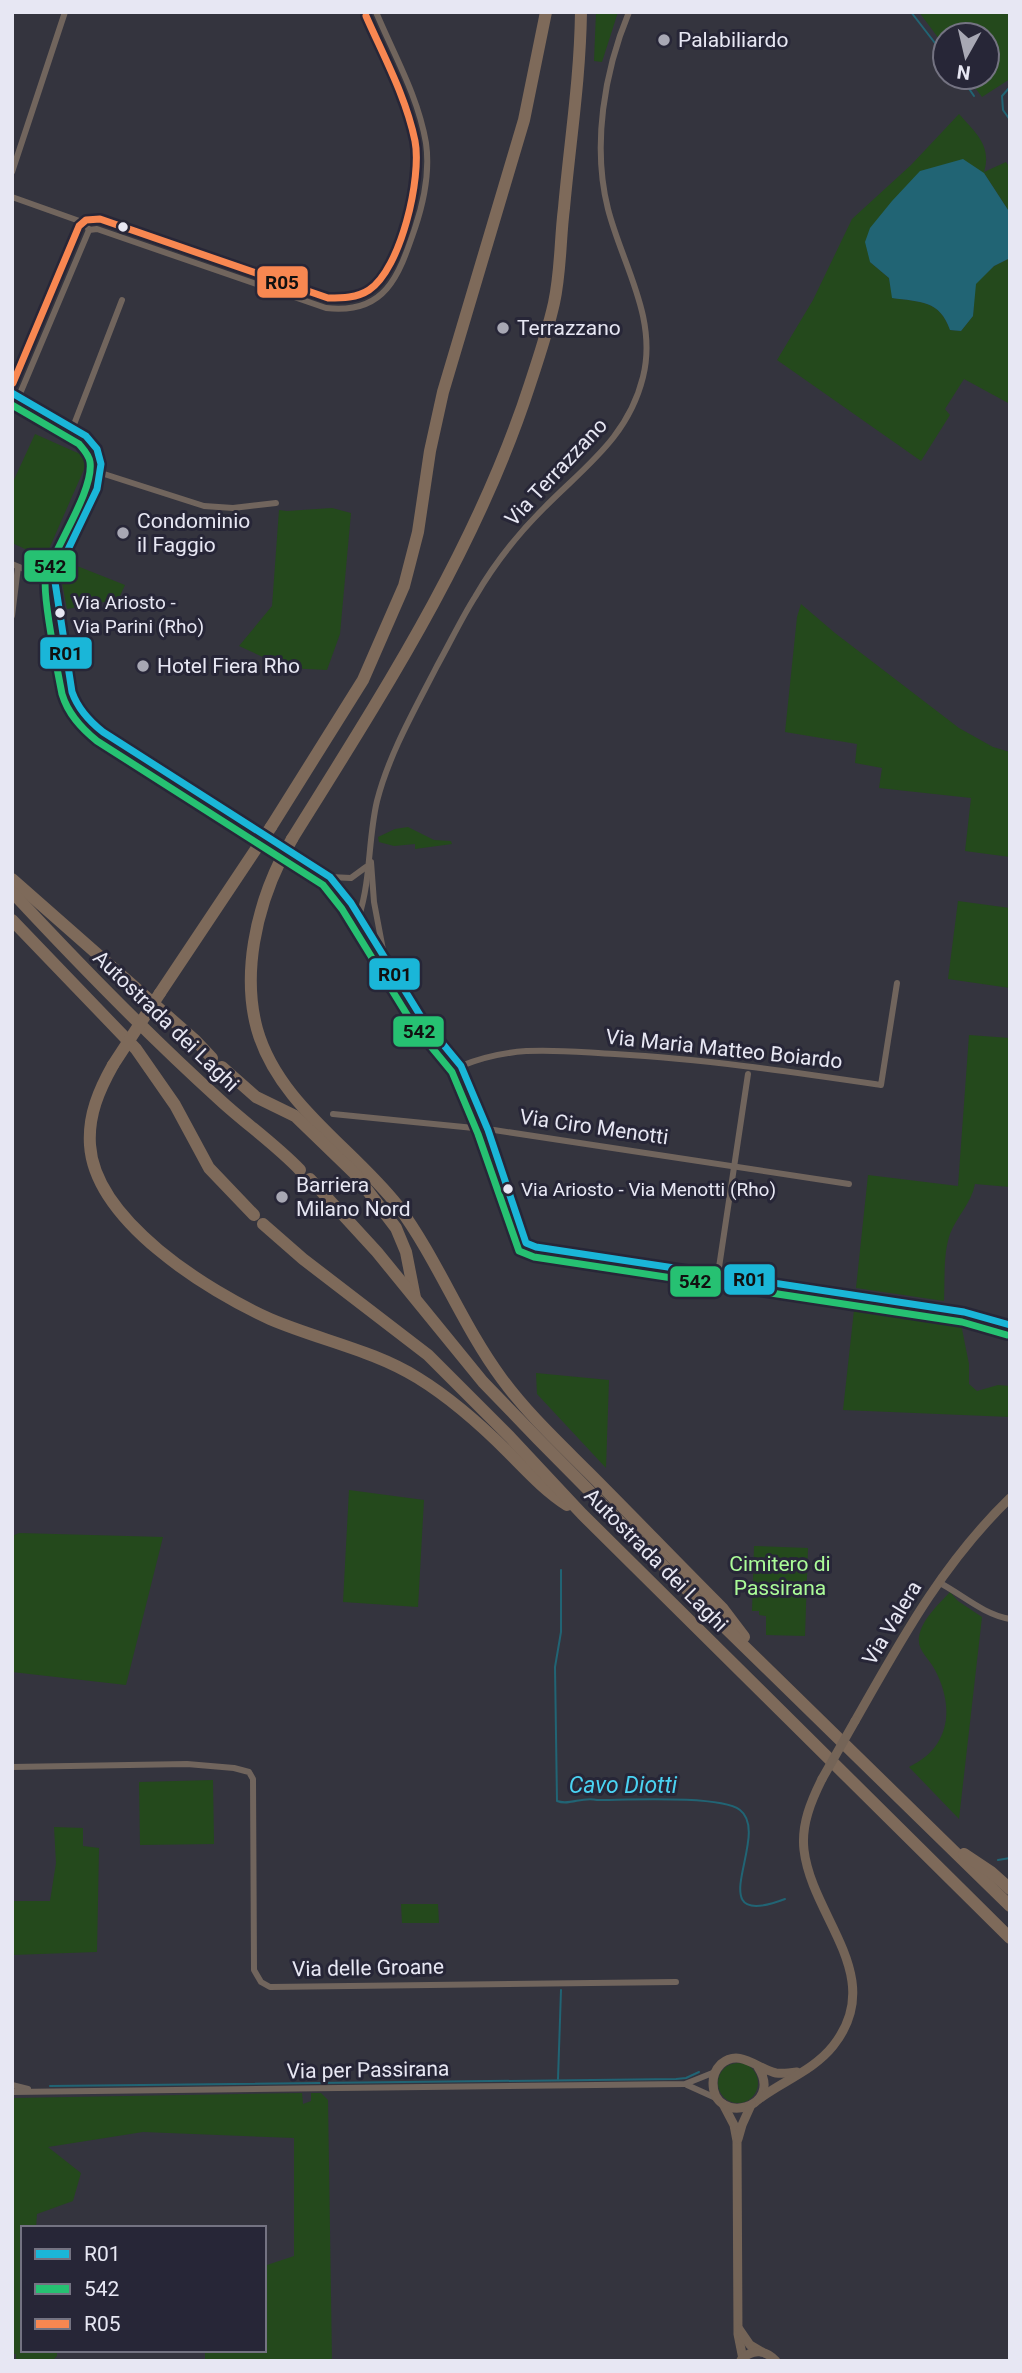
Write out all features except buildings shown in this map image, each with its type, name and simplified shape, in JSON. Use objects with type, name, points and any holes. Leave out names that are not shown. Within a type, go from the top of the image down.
[{"type":"highway","points":[[545,12],[524,120],[465,316],[432,439],[418,532],[404,586],[363,680],[271,827],[102,1085],[91,1117],[92,1158],[108,1194],[141,1233],[194,1277],[244,1307],[395,1366],[430,1385],[473,1419],[551,1494],[582,1514]]},
{"type":"highway","points":[[581,12],[577,98],[563,210],[560,264],[554,305],[544,339],[503,462],[476,521],[412,644],[281,859],[261,912],[252,969],[253,998],[257,1029],[275,1068],[305,1108],[399,1208],[491,1362],[520,1401],[722,1608],[765,1665]]},
{"type":"highway","points":[[12,879],[256,1097],[295,1115],[355,1174],[396,1228],[406,1252],[416,1301]]},
{"type":"highway","name":"Autostrada dei Laghi","points":[[12,892],[162,1045],[305,1174],[377,1252],[483,1382],[706,1609],[1010,1906]]},
{"type":"highway","name":"Autostrada dei Laghi","points":[[12,920],[136,1049],[175,1105],[209,1168],[259,1220],[303,1259],[428,1355],[582,1514],[1010,1938]]},
{"type":"highway","points":[[940,1839],[992,1872],[1010,1889]]},
{"type":"street","points":[[12,172],[65,12]]},
{"type":"street","points":[[89,230],[97,229],[319,307],[339,309],[360,306],[381,294],[401,268],[421,208],[426,156],[424,136],[404,72],[376,12]]},
{"type":"street","name":"Via Terrazzano","points":[[359,916],[378,799],[402,736],[475,596],[540,512],[613,440],[631,412],[638,393],[646,361],[643,315],[608,208],[601,157],[607,88],[615,52],[629,12]]},
{"type":"street","points":[[12,197],[85,223],[89,230]]},
{"type":"street","points":[[89,230],[16,395],[86,436],[97,449],[101,464],[97,489],[55,582],[72,692],[77,705],[89,720],[139,756],[330,877],[359,916],[423,1020],[461,1066],[488,1130],[528,1245],[964,1312],[1010,1325]]},
{"type":"street","points":[[73,427],[122,300]]},
{"type":"street","points":[[101,473],[204,506],[233,508],[276,503]]},
{"type":"street","points":[[12,616],[15,565],[55,582]]},
{"type":"street","name":"Via Terrazzano","points":[[370,850],[374,902],[385,960]]},
{"type":"street","points":[[330,877],[351,878],[367,867]]},
{"type":"street","points":[[359,916],[372,911],[374,902]]},
{"type":"street","name":"Via Maria Matteo Boiardo","points":[[461,1066],[496,1054],[525,1049],[754,1066],[881,1085],[897,983]]},
{"type":"street","points":[[718,1274],[748,1074]]},
{"type":"street","name":"Via Ciro Menotti","points":[[333,1114],[488,1130],[849,1184]]},
{"type":"street","name":"Via Valera","points":[[803,2071],[823,2058],[833,2046],[848,2020],[852,2002],[852,1979],[848,1959],[808,1869],[804,1848],[808,1812],[822,1780],[855,1721],[938,1581],[969,1541],[1010,1499]]},
{"type":"street","points":[[945,1571],[951,1586]]},
{"type":"street","points":[[938,1581],[951,1586],[972,1604],[991,1614],[1010,1619]]},
{"type":"street","name":"Via delle Groane","points":[[12,1768],[187,1764],[248,1773],[253,1784],[254,1970],[258,1979],[266,1985],[286,1987],[676,1982]]},
{"type":"street","points":[[742,2360],[739,2329],[737,2141],[734,2125],[713,2088],[715,2071],[724,2062],[737,2058],[750,2060],[758,2067],[781,2073],[803,2071]]},
{"type":"street","points":[[737,2141],[741,2125],[764,2083],[758,2067]]},
{"type":"street","name":"Via per Passirana","points":[[12,2092],[685,2084],[715,2071]]},
{"type":"street","points":[[721,2101],[737,2109],[755,2102],[803,2071]]},
{"type":"street","name":"Via per Passirana","points":[[685,2084],[721,2101]]},
{"type":"street","name":"Via per Passirana","points":[[12,2085],[50,2092]]},
{"type":"street","points":[[739,2329],[750,2345],[776,2361]]},
{"type":"street","points":[[742,2360],[751,2353],[762,2352]]},
{"type":"green space","points":[[596,12],[618,12],[602,62],[594,61]]},
{"type":"green space","points":[[919,12],[1010,12],[1010,79],[1001,85],[1001,21],[931,21],[931,28]]},
{"type":"green space","points":[[978,91],[991,91],[982,97]]},
{"type":"green space","points":[[959,114],[981,140],[986,155],[984,172],[1006,162],[1010,168],[1010,213],[984,173],[870,262],[889,278],[893,298],[928,304],[941,313],[950,330],[961,331],[973,316],[975,284],[994,266],[1010,258],[1010,404],[964,379],[945,409],[950,415],[921,461],[777,360],[813,300],[852,219],[911,165]]},
{"type":"green space","points":[[35,434],[89,458],[45,558],[12,543],[12,484]]},
{"type":"green space","points":[[332,508],[351,513],[340,634],[327,670],[287,668],[239,646],[272,606],[279,510]]},
{"type":"green space","points":[[67,562],[125,585],[115,607],[104,602],[67,609],[62,583]]},
{"type":"green space","points":[[801,604],[959,728],[993,747],[1010,752],[1010,857],[965,851],[971,798],[879,788],[882,768],[855,763],[857,744],[785,732],[797,617]]},
{"type":"green space","points":[[408,827],[434,840],[451,841],[452,844],[415,849],[415,844],[394,846],[379,842],[378,837],[395,829]]},
{"type":"green space","points":[[958,901],[1010,908],[1010,988],[948,979]]},
{"type":"green space","points":[[969,1035],[1010,1038],[1010,1187],[975,1184],[950,1234],[945,1258],[944,1301],[856,1288],[868,1175],[958,1186]]},
{"type":"green space","points":[[855,1301],[960,1319],[969,1364],[969,1384],[977,1391],[998,1385],[1010,1386],[1010,1417],[843,1410]]},
{"type":"green space","points":[[536,1373],[609,1380],[606,1468],[537,1394]]},
{"type":"green space","points":[[349,1490],[424,1500],[418,1607],[343,1602]]},
{"type":"green space","points":[[19,1533],[163,1537],[126,1685],[12,1672],[12,1536]]},
{"type":"green space","name":"Cimitero di Passirana","points":[[754,1546],[808,1548],[805,1636],[766,1635],[766,1616],[759,1615],[759,1611],[752,1611]]},
{"type":"green space","points":[[950,1592],[958,1601],[982,1617],[959,1819],[909,1767],[933,1749],[945,1726],[945,1699],[941,1684],[922,1650],[919,1637],[927,1618]]},
{"type":"green space","points":[[213,1780],[214,1844],[140,1845],[139,1782]]},
{"type":"green space","points":[[54,1827],[83,1828],[83,1846],[99,1848],[97,1952],[12,1955],[12,1901],[50,1901],[56,1863]]},
{"type":"green space","points":[[401,1904],[438,1904],[439,1923],[402,1923]]},
{"type":"green space","points":[[738,2063],[752,2069],[758,2083],[752,2097],[738,2103],[724,2097],[718,2083],[724,2069]]},
{"type":"green space","points":[[302,2093],[303,2104],[311,2101],[311,2093],[321,2093],[328,2100],[332,2361],[205,2361],[205,2352],[266,2352],[266,2265],[294,2256],[294,2138],[143,2132],[48,2147],[81,2173],[73,2201],[37,2214],[36,2226],[21,2226],[21,2352],[57,2352],[57,2356],[52,2361],[16,2361],[16,2354],[12,2354],[12,2098]]},
{"type":"water","points":[[963,159],[984,173],[1010,213],[1010,258],[994,266],[976,284],[973,316],[961,331],[950,330],[941,313],[928,304],[892,298],[889,278],[870,262],[865,242],[870,228],[920,171]]},
{"type":"waterway","points":[[911,12],[931,38]]},
{"type":"waterway","points":[[1010,87],[1002,96],[1003,110],[1010,120]]},
{"type":"waterway","points":[[971,91],[974,96]]},
{"type":"waterway","name":"Cavo Diotti","points":[[561,1570],[561,1632],[555,1667],[557,1801],[672,1799],[729,1805],[740,1810],[748,1822],[740,1892],[745,1903],[759,1906],[785,1899]]},
{"type":"waterway","points":[[998,1860],[1010,1858]]},
{"type":"waterway","points":[[558,2079],[561,1990]]},
{"type":"waterway","points":[[50,2086],[676,2079],[699,2072]]},
{"type":"transit line","name":"R05","points":[[13,383],[79,226],[86,220],[100,219],[328,298],[360,295],[380,279],[391,263],[407,221],[416,157],[415,141],[406,109],[366,16]]},
{"type":"transit line","name":"R01","points":[[12,393],[86,436],[97,449],[101,464],[97,489],[55,582],[72,692],[77,704],[103,732],[330,877],[351,903],[423,1020],[461,1066],[488,1130],[526,1243],[536,1247],[964,1312],[1010,1325]]},
{"type":"transit line","name":"542","points":[[12,405],[79,444],[90,462],[86,488],[51,564],[45,585],[62,694],[71,714],[97,741],[323,885],[342,909],[414,1026],[452,1072],[478,1134],[519,1251],[534,1257],[962,1322],[1007,1335]]},
{"type":"place","name":"Palabiliardo","points":[[664,40]]},
{"type":"place","name":"Terrazzano","points":[[503,328]]},
{"type":"place","name":"Condominio il Faggio","points":[[123,533]]},
{"type":"place","name":"Via Ariosto - Via Parini (Rho)","points":[[60,613]]},
{"type":"place","name":"Hotel Fiera Rho","points":[[143,666]]},
{"type":"place","name":"Via Ariosto - Via Menotti (Rho)","points":[[508,1189]]},
{"type":"place","name":"Barriera Milano Nord","points":[[282,1197]]}]
